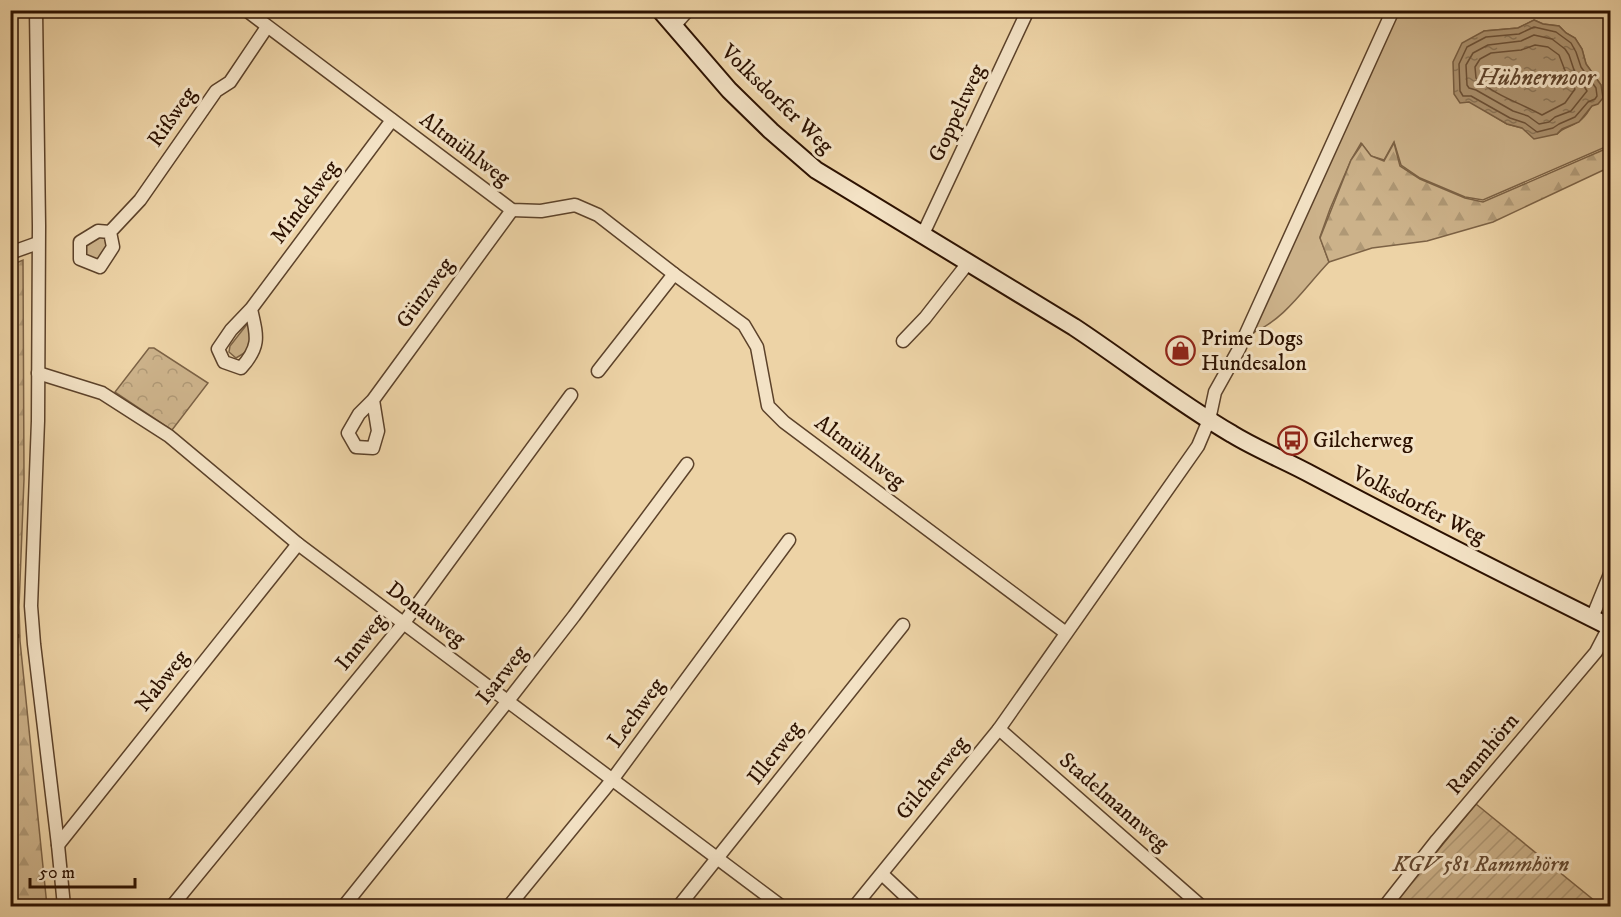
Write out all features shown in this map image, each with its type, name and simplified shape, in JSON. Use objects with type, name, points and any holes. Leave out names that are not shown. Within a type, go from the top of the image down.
[{"type":"street","points":[[36,10],[38,373],[32,606],[34,644],[64,906]]},
{"type":"street","name":"Altmühlweg","points":[[246,10],[512,210],[541,211],[575,206],[598,215],[744,325],[757,347],[768,406],[784,422],[1066,633]]},
{"type":"street","name":"Volksdorfer Weg","points":[[660,10],[729,90],[816,170],[1114,354],[1235,436],[1610,627]]},
{"type":"street","points":[[674,26],[688,10]]},
{"type":"street","name":"Goppeltweg","points":[[923,234],[1028,10]]},
{"type":"street","name":"Gilcherweg","points":[[855,906],[999,729],[1198,446],[1209,420],[1215,392],[1239,349],[1393,10]]},
{"type":"street","name":"Rißweg","points":[[110,232],[140,200],[216,91],[230,82],[267,27]]},
{"type":"street","name":"Mindelweg","points":[[251,309],[393,120]]},
{"type":"street","name":"Günzweg","points":[[373,400],[512,210]]},
{"type":"street","points":[[10,253],[38,243]]},
{"type":"street","points":[[903,341],[925,318],[968,263]]},
{"type":"street","points":[[598,371],[674,274]]},
{"type":"street","name":"Donauweg","points":[[38,373],[102,393],[169,436],[298,544],[781,906]]},
{"type":"street","name":"Innweg","points":[[172,906],[403,624],[571,395]]},
{"type":"street","name":"Isarweg","points":[[344,906],[574,616],[687,464]]},
{"type":"street","name":"Lechweg","points":[[509,906],[612,780],[789,540]]},
{"type":"street","name":"Nabweg","points":[[58,845],[298,544]]},
{"type":"street","points":[[1592,618],[1611,574]]},
{"type":"street","name":"Illerweg","points":[[679,906],[903,625]]},
{"type":"street","name":"Rammhörn","points":[[1384,906],[1420,860],[1596,652],[1610,627]]},
{"type":"street","name":"Stadelmannweg","points":[[999,729],[1202,906]]},
{"type":"street","points":[[882,874],[916,906]]},
{"type":"green space","points":[[1398,11],[1610,11],[1610,145],[1483,200],[1465,197],[1420,178],[1401,165],[1394,142],[1384,160],[1371,156],[1361,143],[1351,160],[1320,237],[1329,262],[1284,312],[1250,334]],"holes":[[[1534,20],[1559,26],[1575,38],[1582,49],[1586,64],[1601,85],[1586,115],[1557,134],[1507,124],[1469,101],[1484,31],[1518,28]]]},
{"type":"green space","points":[[1394,143],[1400,166],[1420,179],[1465,198],[1483,202],[1610,147],[1610,167],[1493,222],[1427,241],[1372,248],[1329,262],[1320,238],[1351,160],[1362,144],[1371,156],[1384,161]]},
{"type":"green space","points":[[109,233],[112,247],[100,267],[81,259],[80,243]]},
{"type":"green space","points":[[23,260],[24,479],[19,607],[20,641],[47,906],[11,906],[10,494],[15,479],[13,456],[18,442],[14,440],[11,449],[11,265]]},
{"type":"green space","points":[[248,323],[250,340],[246,352],[236,358],[229,352],[230,346]]},
{"type":"green space","points":[[149,348],[154,348],[208,383],[172,430],[115,392]]},
{"type":"green space","name":"KGV 581 Rammhörn","points":[[1476,804],[1601,906],[1392,906]]},
{"type":"water","name":"Hühnermoor","points":[[1534,20],[1559,26],[1575,38],[1582,49],[1586,64],[1601,85],[1603,98],[1598,104],[1592,106],[1579,122],[1562,129],[1557,134],[1534,139],[1522,128],[1507,124],[1469,102],[1460,103],[1454,94],[1453,62],[1462,43],[1484,31],[1518,28]]},
{"type":"waterway","points":[[10,637],[18,636]]},
{"type":"place","name":"Prime Dogs Hundesalon","points":[[1180,351]]},
{"type":"place","name":"Gilcherweg","points":[[1292,440]]}]
